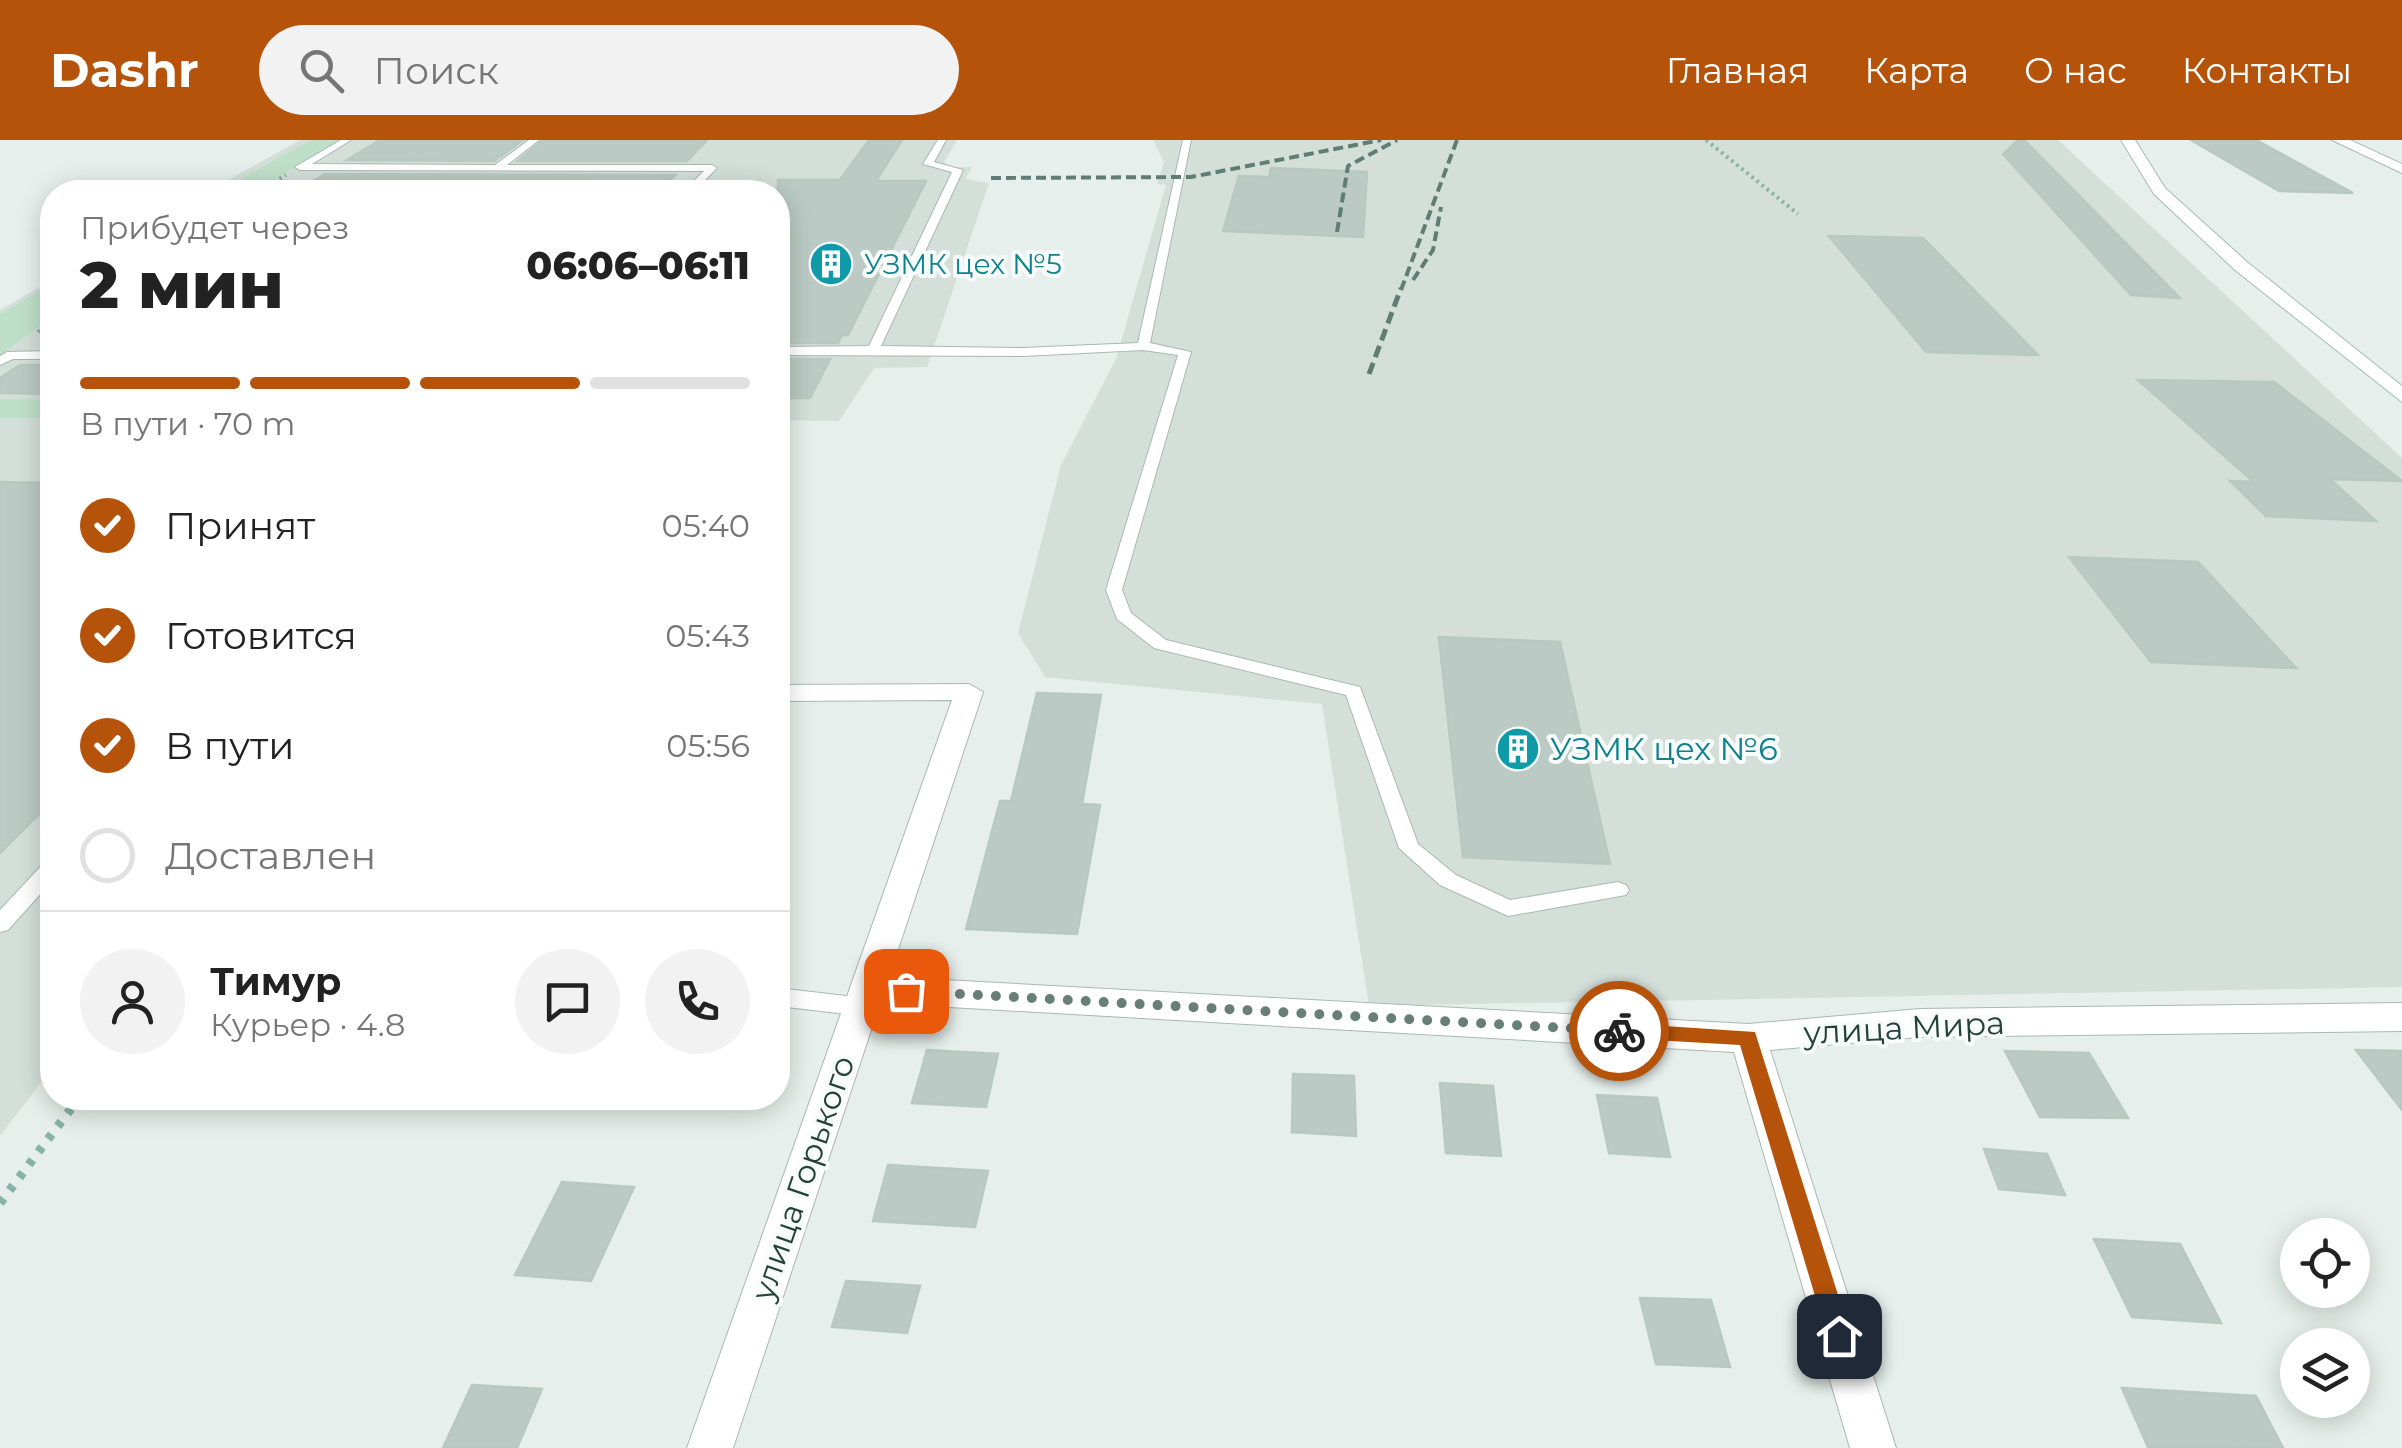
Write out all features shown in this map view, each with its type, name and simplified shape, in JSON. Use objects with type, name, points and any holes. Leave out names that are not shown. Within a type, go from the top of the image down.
[{"type":"street","points":[[2128,140],[2159,191],[2240,266],[2402,396]]},
{"type":"street","points":[[2339,140],[2402,169]]},
{"type":"street","points":[[2378,158],[2402,158]]},
{"type":"street","name":"улица Горького","points":[[710,1448],[969,692],[790,692]]},
{"type":"street","name":"улица Мира","points":[[866,998],[1748,1038],[1920,1023],[2402,1017]]},
{"type":"street","points":[[1748,1038],[1873,1448]]},
{"type":"lane","points":[[300,167],[347,140]]},
{"type":"lane","points":[[498,168],[535,140]]},
{"type":"lane","points":[[873,350],[958,170],[928,164],[942,140]]},
{"type":"lane","points":[[1143,346],[1187,140]]},
{"type":"lane","points":[[300,167],[712,168],[700,180]]},
{"type":"lane","points":[[790,351],[1023,352],[1143,346],[1185,352],[1114,590],[1123,615],[1160,644],[1354,691],[1409,848],[1448,880],[1508,908],[1618,890]]},
{"type":"lane","points":[[0,361],[11,355],[40,355]]},
{"type":"lane","points":[[0,924],[40,881]]},
{"type":"lane","points":[[790,997],[866,998]]},
{"type":"path","points":[[1706,140],[1798,214]]},
{"type":"path","points":[[278,180],[300,167]]},
{"type":"path","points":[[0,1203],[70,1110]]},
{"type":"shaded area","points":[[300,140],[957,140],[944,162],[951,167],[972,167],[965,179],[989,183],[927,367],[874,368],[839,421],[790,420],[790,180],[228,180]]},
{"type":"shaded area","points":[[1153,140],[2058,140],[2402,458],[2402,987],[1369,1006],[1322,704],[1045,677],[1018,633],[1061,465],[1116,359],[1166,185],[1157,184],[1164,162]]},
{"type":"shaded area","points":[[40,287],[40,1084],[0,1136],[0,310]]},
{"type":"green space","points":[[311,140],[344,140],[272,180],[239,180]]},
{"type":"green space","points":[[40,291],[40,326],[0,355],[0,314]]},
{"type":"green space","points":[[0,399],[40,400],[40,418],[0,418]]},
{"type":"building","points":[[380,140],[523,140],[494,161],[347,160]]},
{"type":"building","points":[[543,140],[707,140],[687,161],[518,161]]},
{"type":"building","name":"УЗМК цех №5","points":[[869,140],[902,140],[876,181],[926,181],[848,335],[842,335],[838,343],[790,343],[790,180],[840,180]]},
{"type":"building","points":[[2018,140],[2024,140],[2180,298],[2131,295],[2003,154]]},
{"type":"building","points":[[2191,140],[2256,140],[2353,193],[2279,191]]},
{"type":"building","points":[[1271,168],[1367,172],[1363,237],[1223,231],[1239,176],[1269,177]]},
{"type":"building","points":[[325,174],[675,175],[670,180],[315,180]]},
{"type":"building","points":[[1829,236],[1923,238],[2038,355],[1926,352]]},
{"type":"building","points":[[790,359],[830,359],[810,398],[790,398]]},
{"type":"building","points":[[20,365],[40,365],[40,394],[0,393],[0,378]]},
{"type":"building","points":[[2138,380],[2274,382],[2402,481],[2330,479],[2376,521],[2266,516],[2230,481],[2254,482]]},
{"type":"building","points":[[0,482],[40,483],[40,813],[0,853]]},
{"type":"building","points":[[2069,557],[2198,562],[2296,668],[2151,662]]},
{"type":"building","name":"УЗМК цех №6","points":[[1439,637],[1560,642],[1610,864],[1463,857]]},
{"type":"building","points":[[1037,693],[1101,695],[1082,804],[1100,805],[1077,934],[966,929],[1000,801],[1011,801]]},
{"type":"building","points":[[927,1050],[998,1054],[986,1107],[912,1103]]},
{"type":"building","points":[[2356,1050],[2402,1051],[2402,1110]]},
{"type":"building","points":[[2005,1051],[2089,1053],[2128,1118],[2040,1117]]},
{"type":"building","points":[[1293,1074],[1354,1076],[1356,1136],[1292,1132]]},
{"type":"building","points":[[1440,1083],[1493,1086],[1501,1156],[1446,1153]]},
{"type":"building","points":[[1597,1095],[1657,1098],[1670,1157],[1609,1153]]},
{"type":"building","points":[[1984,1149],[2047,1154],[2065,1195],[1999,1189]]},
{"type":"building","points":[[888,1165],[988,1171],[975,1227],[873,1221]]},
{"type":"building","points":[[562,1182],[634,1187],[591,1281],[515,1275]]},
{"type":"building","points":[[2094,1239],[2180,1244],[2221,1323],[2132,1317]]},
{"type":"building","points":[[846,1281],[920,1286],[907,1333],[832,1327]]},
{"type":"building","points":[[1640,1298],[1711,1300],[1730,1367],[1656,1364]]},
{"type":"building","points":[[472,1385],[542,1389],[517,1448],[443,1448]]},
{"type":"building","points":[[2122,1388],[2256,1396],[2283,1448],[2148,1447]]},
{"type":"railway","points":[[991,178],[1191,177],[1381,140]]},
{"type":"railway","points":[[1337,232],[1348,166],[1397,140]]},
{"type":"railway","points":[[1401,290],[1457,140]]},
{"type":"railway","points":[[1413,280],[1433,250],[1441,207]]},
{"type":"railway","points":[[1369,374],[1401,288]]},
{"type":"way so far","points":[[906,991],[1619,1031]]},
{"type":"place","name":"УЗМК цех №5","points":[[831,264]]},
{"type":"place","name":"УЗМК цех №6","points":[[1518,749]]},
{"type":"route","points":[[1619,1031],[1748,1038],[1839,1336]]}]
